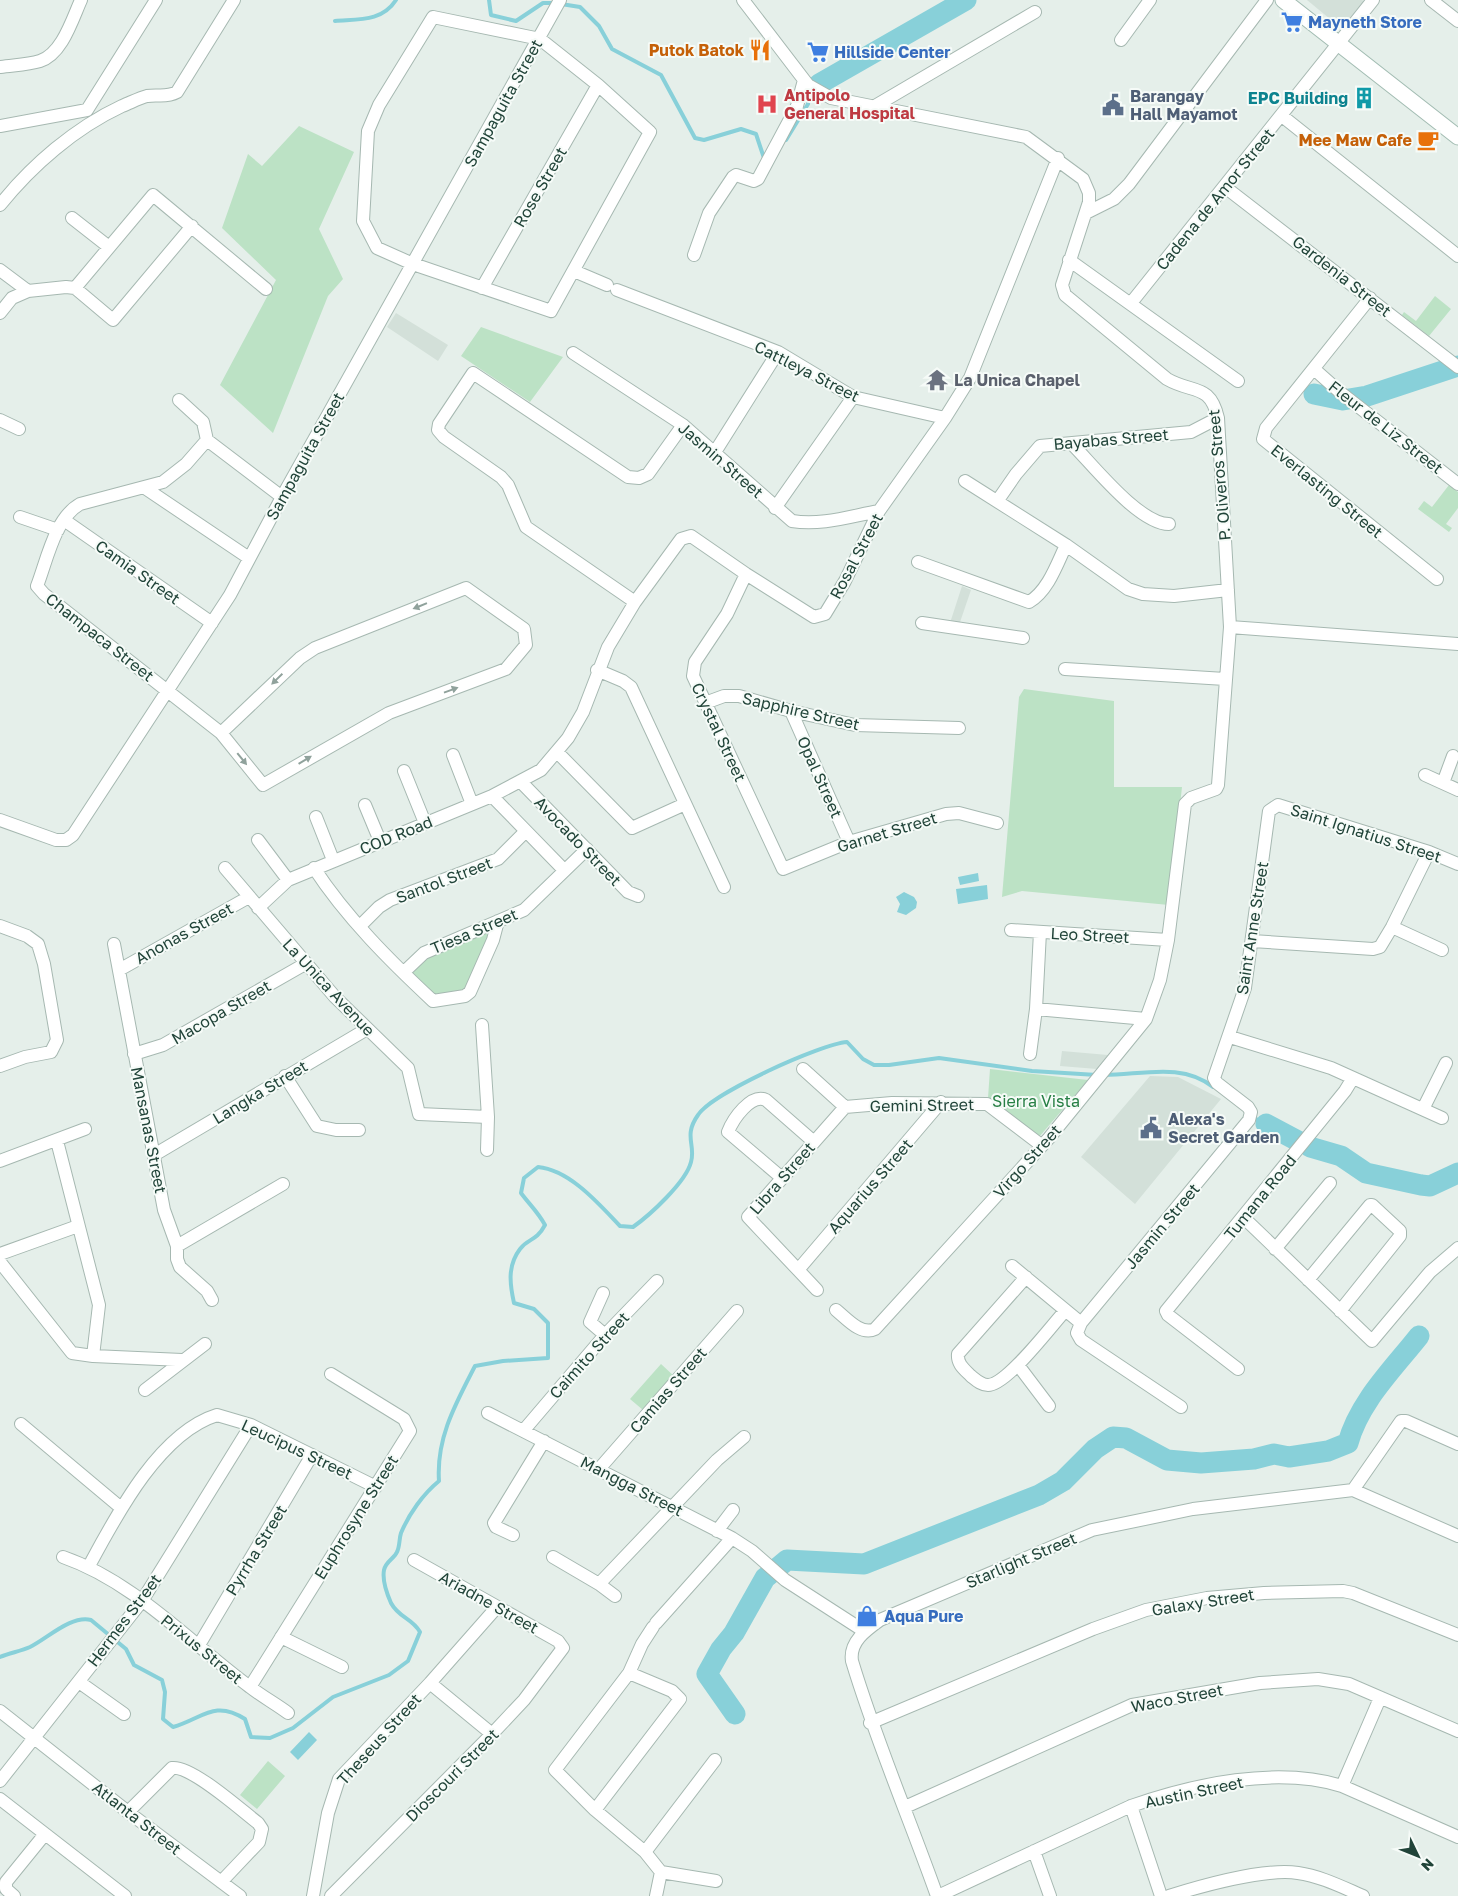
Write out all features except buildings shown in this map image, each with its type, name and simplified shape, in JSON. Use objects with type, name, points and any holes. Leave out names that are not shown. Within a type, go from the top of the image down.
[{"type":"main road","points":[[1283,0],[1458,137]]},
{"type":"street","points":[[0,67],[39,61],[52,55],[81,0]]},
{"type":"street","points":[[0,126],[87,110],[156,0]]},
{"type":"street","points":[[0,205],[4,191],[95,122],[122,106],[148,96],[169,97],[177,92],[234,0]]},
{"type":"street","name":"Sampaguita Street","points":[[0,820],[56,840],[66,840],[72,835],[166,689],[212,623],[540,39],[560,0]]},
{"type":"street","name":"P. Oliveros Street","points":[[743,0],[806,83],[831,98],[1026,137],[1058,158],[1083,179],[1089,192],[1086,214],[1062,285],[1065,295],[1167,378],[1178,385],[1204,392],[1213,400],[1218,418],[1230,627],[1218,786],[1214,790],[1191,798],[1184,804],[1172,906]]},
{"type":"street","points":[[1121,40],[1150,0]]},
{"type":"street","points":[[1086,214],[1114,199],[1129,184],[1267,0]]},
{"type":"street","name":"Cadena de Amor Street","points":[[1131,303],[1373,0]]},
{"type":"street","points":[[1430,0],[1458,22]]},
{"type":"street","points":[[875,106],[1035,12]]},
{"type":"street","points":[[433,17],[540,39],[598,85],[650,132],[551,311],[413,264],[377,248],[363,221],[368,131],[379,105],[433,17]]},
{"type":"street","points":[[694,255],[708,213],[733,177],[736,175],[754,181],[758,179],[797,106],[806,83]]},
{"type":"street","name":"Rose Street","points":[[482,288],[598,85]]},
{"type":"street","points":[[87,110],[95,122]]},
{"type":"street","points":[[1282,116],[1458,256]]},
{"type":"street","name":"Rosal Street","points":[[541,770],[568,738],[583,712],[597,670],[635,602],[681,539],[692,536],[814,618],[819,618],[825,614],[846,581],[880,511],[945,418],[970,378],[1058,158]]},
{"type":"street","name":"Gardenia Street","points":[[1225,187],[1458,368]]},
{"type":"street","points":[[75,288],[153,195],[266,289]]},
{"type":"street","points":[[72,218],[109,247]]},
{"type":"street","points":[[0,313],[12,298],[28,291],[66,287],[75,288],[113,320],[192,226]]},
{"type":"street","points":[[1069,260],[1238,381]]},
{"type":"street","points":[[0,270],[28,291]]},
{"type":"street","name":"Cattleya Street","points":[[574,271],[612,288],[778,352],[853,397],[945,418]]},
{"type":"street","name":"Everlasting Street","points":[[1370,298],[1263,432],[1266,442],[1437,579]]},
{"type":"street","points":[[715,452],[778,352]]},
{"type":"street","name":"Jasmin Street","points":[[573,353],[683,425],[792,521],[807,524],[880,511]]},
{"type":"street","name":"Fleur de Liz Street","points":[[1314,369],[1341,393],[1458,484]]},
{"type":"street","points":[[635,602],[526,527],[508,485],[501,477],[444,437],[438,430],[439,424],[473,373],[628,477],[639,478],[648,474],[683,425]]},
{"type":"street","points":[[775,508],[853,397]]},
{"type":"street","points":[[180,400],[202,422],[206,440],[282,497]]},
{"type":"street","name":"Bayabas Street","points":[[998,500],[1016,474],[1040,446],[1191,432],[1218,418]]},
{"type":"street","points":[[0,420],[19,429]]},
{"type":"street","name":"Champaca Street","points":[[166,689],[37,586],[61,525],[73,508],[80,504],[163,482],[174,474],[206,440]]},
{"type":"street","points":[[1072,444],[1136,510],[1149,519],[1169,524]]},
{"type":"street","points":[[965,481],[998,500],[1121,584],[1144,594],[1174,596],[1228,590]]},
{"type":"street","points":[[145,488],[248,558]]},
{"type":"street","name":"Camia Street","points":[[20,517],[61,525],[212,623]]},
{"type":"street","points":[[918,562],[1029,602],[1040,592],[1052,576],[1066,545]]},
{"type":"street","name":"Crystal Street","points":[[746,574],[723,619],[695,662],[693,676],[781,866]]},
{"type":"street","points":[[166,689],[221,733],[263,785],[389,713],[506,669],[526,644],[524,628],[466,588],[315,648],[300,658],[221,733]]},
{"type":"street","points":[[922,622],[1023,638]]},
{"type":"street","points":[[1230,627],[1458,644]]},
{"type":"street","points":[[1066,669],[1226,679]]},
{"type":"street","points":[[597,670],[623,681],[631,687],[724,887]]},
{"type":"street","name":"Sapphire Street","points":[[705,703],[724,696],[739,696],[791,711],[855,725],[959,728]]},
{"type":"street","name":"Opal Street","points":[[791,711],[849,842]]},
{"type":"street","points":[[557,752],[632,828],[685,804]]},
{"type":"street","points":[[453,755],[472,804]]},
{"type":"street","points":[[1443,783],[1453,756]]},
{"type":"street","name":"COD Road","points":[[258,908],[288,880],[492,796],[541,770]]},
{"type":"street","points":[[404,771],[425,823]]},
{"type":"street","points":[[1425,775],[1458,790]]},
{"type":"street","name":"Avocado Street","points":[[521,782],[628,892],[638,896]]},
{"type":"street","points":[[492,796],[564,870]]},
{"type":"street","points":[[365,805],[380,841]]},
{"type":"street","name":"Saint Ignatius Street","points":[[1274,806],[1278,805],[1429,852],[1458,864]]},
{"type":"street","name":"Saint Anne Street","points":[[1250,1116],[1248,1106],[1215,1080],[1246,988],[1269,811],[1274,806]]},
{"type":"street","name":"Garnet Street","points":[[781,866],[786,869],[849,842],[946,814],[960,813],[998,823]]},
{"type":"street","points":[[316,817],[333,860]]},
{"type":"street","name":"Santol Street","points":[[360,926],[379,907],[390,900],[498,859],[526,831]]},
{"type":"street","points":[[258,840],[288,880]]},
{"type":"street","name":"Tiesa Street","points":[[404,972],[424,953],[524,910],[587,849]]},
{"type":"street","points":[[1252,941],[1373,949],[1382,945],[1429,852]]},
{"type":"street","name":"La Unica Avenue","points":[[225,868],[305,964],[367,1029],[408,1068],[417,1112],[422,1115],[488,1117]]},
{"type":"street","points":[[314,868],[334,898],[433,1001],[468,994],[493,940],[498,921]]},
{"type":"street","name":"Anonas Street","points":[[119,970],[249,896]]},
{"type":"street","name":"Virgo Street","points":[[836,1310],[866,1331],[875,1329],[1042,1145],[1093,1085],[1146,1019],[1160,980],[1172,906]]},
{"type":"street","points":[[0,926],[27,936],[38,944],[44,964],[57,1040],[51,1052],[25,1057],[0,1066]]},
{"type":"street","points":[[1392,927],[1442,950]]},
{"type":"street","name":"Leo Street","points":[[1011,930],[1168,940]]},
{"type":"street","points":[[1030,1054],[1036,1009],[1040,932]]},
{"type":"street","name":"Mansanas Street","points":[[114,944],[164,1210],[177,1246],[177,1259],[180,1268],[207,1291],[212,1300]]},
{"type":"street","name":"Macopa Street","points":[[134,1054],[163,1045],[305,964]]},
{"type":"street","points":[[1036,1009],[1146,1019]]},
{"type":"street","points":[[482,1025],[488,1117],[487,1150]]},
{"type":"street","name":"Langka Street","points":[[154,1155],[367,1029]]},
{"type":"street","points":[[1230,1037],[1330,1068],[1442,1118]]},
{"type":"street","points":[[1423,1109],[1446,1063]]},
{"type":"street","points":[[803,1069],[845,1107]]},
{"type":"street","points":[[286,1076],[317,1126],[336,1130],[359,1130]]},
{"type":"street","name":"Tumana Road","points":[[1238,1369],[1166,1313],[1244,1218],[1345,1091],[1353,1078]]},
{"type":"street","points":[[782,1178],[730,1135],[730,1128],[750,1101],[762,1098],[814,1142]]},
{"type":"street","name":"Gemini Street","points":[[845,1107],[941,1102],[990,1105],[1042,1145]]},
{"type":"street","name":"Aquarius Street","points":[[798,1270],[941,1102]]},
{"type":"street","name":"Libra Street","points":[[817,1290],[748,1217],[845,1107]]},
{"type":"street","name":"Jasmin Street","points":[[1079,1328],[1250,1116]]},
{"type":"street","points":[[0,1161],[57,1142],[84,1129]]},
{"type":"street","points":[[57,1142],[99,1305],[94,1356]]},
{"type":"street","points":[[1275,1249],[1330,1182]]},
{"type":"street","points":[[177,1246],[283,1184]]},
{"type":"street","points":[[1308,1280],[1370,1205],[1400,1230],[1400,1236],[1340,1311]]},
{"type":"street","points":[[1244,1218],[1372,1341],[1430,1272],[1458,1248]]},
{"type":"street","points":[[0,1254],[78,1226]]},
{"type":"street","points":[[0,1262],[72,1353],[94,1356],[182,1360]]},
{"type":"street","points":[[1012,1266],[1065,1310],[1079,1328],[1081,1340],[1181,1407]]},
{"type":"street","points":[[1026,1277],[958,1357],[961,1367],[978,1383],[988,1385],[1001,1380],[1018,1365],[1065,1310]]},
{"type":"street","name":"Caimito Street","points":[[524,1430],[605,1335],[657,1281]]},
{"type":"street","points":[[603,1293],[590,1322],[605,1335]]},
{"type":"street","name":"Camias Street","points":[[599,1469],[737,1311]]},
{"type":"street","points":[[145,1390],[205,1344]]},
{"type":"street","points":[[1018,1365],[1049,1406]]},
{"type":"street","name":"Euphrosyne Street","points":[[250,1687],[410,1431],[404,1419],[331,1374]]},
{"type":"street","name":"Mangga Street","points":[[488,1413],[732,1538],[752,1551],[785,1580],[864,1631]]},
{"type":"street","name":"Leucipus Street","points":[[120,1506],[156,1460],[175,1442],[191,1427],[217,1415],[251,1425],[376,1487]]},
{"type":"street","points":[[1458,1444],[1406,1421],[1401,1421],[1353,1490],[1458,1536]]},
{"type":"street","points":[[21,1424],[120,1506],[89,1566]]},
{"type":"street","name":"Hermes Street","points":[[0,1781],[142,1601],[251,1425]]},
{"type":"street","points":[[599,1584],[716,1460],[744,1437]]},
{"type":"street","points":[[513,1535],[496,1527],[494,1523],[544,1441]]},
{"type":"street","name":"Pyrrha Street","points":[[200,1645],[312,1455]]},
{"type":"street","name":"Starlight Street","points":[[938,1896],[906,1807],[870,1723],[851,1656],[858,1638],[864,1631],[880,1620],[1092,1530],[1193,1509],[1353,1490]]},
{"type":"street","points":[[717,1531],[733,1510]]},
{"type":"street","points":[[716,1881],[661,1872],[645,1852],[595,1810],[557,1773],[555,1768],[629,1673],[642,1644],[654,1625],[732,1538]]},
{"type":"street","name":"Prixus Street","points":[[63,1557],[89,1566],[142,1601],[200,1645],[250,1687],[288,1713]]},
{"type":"street","points":[[553,1557],[599,1584],[615,1596]]},
{"type":"street","name":"Ariadne Street","points":[[414,1560],[558,1641],[563,1646]]},
{"type":"street","name":"Galaxy Street","points":[[870,1723],[1093,1629],[1146,1610],[1207,1598],[1264,1593],[1343,1591],[1353,1593],[1458,1636]]},
{"type":"street","name":"Theseus Street","points":[[312,1896],[336,1784],[430,1683],[497,1607]]},
{"type":"street","points":[[281,1637],[342,1667]]},
{"type":"street","name":"Dioscouri Street","points":[[331,1896],[524,1700],[563,1646]]},
{"type":"street","points":[[595,1810],[680,1699],[672,1691],[629,1673]]},
{"type":"street","name":"Waco Street","points":[[906,1807],[1115,1712],[1142,1703],[1260,1683],[1318,1679],[1349,1684],[1458,1732]]},
{"type":"street","points":[[79,1682],[124,1714]]},
{"type":"street","points":[[430,1683],[492,1734]]},
{"type":"street","points":[[1342,1786],[1380,1698]]},
{"type":"street","name":"Atlanta Street","points":[[0,1711],[128,1812],[240,1896]]},
{"type":"street","points":[[645,1852],[715,1760]]},
{"type":"street","points":[[128,1812],[172,1768],[193,1774],[258,1823],[262,1829],[259,1842],[221,1882]]},
{"type":"street","name":"Austin Street","points":[[938,1896],[1131,1806],[1190,1789],[1256,1779],[1302,1777],[1342,1786],[1458,1837]]},
{"type":"street","points":[[0,1799],[125,1896]]},
{"type":"street","points":[[1131,1806],[1161,1896]]},
{"type":"street","points":[[14,1896],[6,1889],[6,1882],[45,1834]]},
{"type":"street","points":[[1034,1851],[1050,1896]]},
{"type":"street","points":[[656,1896],[661,1872]]},
{"type":"street","points":[[1169,1896],[1239,1879],[1288,1872],[1304,1874],[1363,1896]]},
{"type":"shaded area","points":[[1307,0],[1362,0],[1364,1],[1341,28]]},
{"type":"shaded area","points":[[396,313],[448,345],[438,361],[387,327]]},
{"type":"shaded area","points":[[962,586],[971,590],[959,625],[950,623]]},
{"type":"shaded area","points":[[1062,1051],[1108,1055],[1097,1069],[1060,1066]]},
{"type":"shaded area","name":"Alexa's Secret Garden","points":[[1150,1076],[1178,1077],[1221,1099],[1135,1204],[1081,1157]]},
{"type":"green space","points":[[299,126],[354,152],[319,229],[343,279],[328,296],[273,433],[220,385],[276,280],[222,228],[248,154],[262,166]]},
{"type":"green space","points":[[1435,296],[1451,309],[1429,336],[1402,315],[1404,312],[1416,321]]},
{"type":"green space","points":[[481,327],[563,357],[530,402],[461,356]]},
{"type":"green space","points":[[1449,485],[1458,492],[1458,508],[1446,524],[1452,528],[1449,532],[1418,509],[1424,501],[1432,507]]},
{"type":"green space","points":[[1024,689],[1114,701],[1114,787],[1182,787],[1169,905],[1022,891],[1002,897],[1019,697]]},
{"type":"green space","points":[[487,932],[487,939],[464,991],[434,998],[412,973],[428,958]]},
{"type":"green space","name":"Sierra Vista","points":[[990,1069],[1088,1080],[1039,1137],[994,1100],[988,1098]]},
{"type":"green space","points":[[661,1364],[674,1376],[643,1410],[630,1399]]},
{"type":"green space","points":[[268,1761],[285,1776],[257,1809],[240,1795]]},
{"type":"water","points":[[978,873],[979,881],[960,885],[958,877]]},
{"type":"water","points":[[987,885],[988,899],[958,904],[956,889]]},
{"type":"water","points":[[904,892],[914,897],[917,902],[916,908],[906,915],[897,912],[900,904],[896,897]]},
{"type":"water","points":[[309,1732],[317,1740],[298,1760],[290,1752]]},
{"type":"waterway","points":[[335,21],[377,16],[396,0]]},
{"type":"waterway","points":[[489,0],[491,15],[516,21],[543,3],[554,3]]},
{"type":"waterway","points":[[819,84],[966,0]]},
{"type":"waterway","points":[[561,4],[580,7],[599,26],[612,49],[661,75],[695,138],[704,140],[741,129],[756,134],[764,158]]},
{"type":"waterway","points":[[786,140],[808,104],[809,91]]},
{"type":"waterway","points":[[1314,394],[1343,400],[1367,396],[1458,366]]},
{"type":"waterway","points":[[0,1657],[30,1647],[68,1624],[83,1619],[91,1620],[126,1649],[134,1665],[162,1680],[165,1692],[163,1719],[173,1727],[208,1713],[225,1711],[245,1719],[251,1737],[270,1738],[293,1728],[333,1697],[389,1675],[408,1661],[420,1632],[391,1603],[384,1583],[384,1570],[386,1564],[397,1552],[401,1533],[412,1512],[427,1492],[439,1481],[439,1465],[444,1435],[454,1407],[475,1366],[503,1361],[548,1358],[548,1323],[534,1309],[514,1303],[511,1289],[511,1269],[516,1255],[545,1225],[521,1193],[524,1178],[538,1167],[550,1169],[583,1189],[620,1226],[633,1227],[649,1215],[666,1198],[688,1170],[692,1156],[691,1129],[698,1115],[707,1106],[744,1083],[792,1060],[847,1042],[863,1059],[874,1065],[889,1065],[939,1058],[1032,1071],[1097,1075]]},
{"type":"waterway","points":[[1104,1075],[1175,1072],[1201,1079],[1213,1087]]},
{"type":"waterway","points":[[1252,1117],[1266,1124]]},
{"type":"waterway","points":[[1266,1124],[1298,1141]]},
{"type":"waterway","points":[[1310,1147],[1341,1156],[1366,1173],[1421,1185],[1430,1186],[1458,1173]]},
{"type":"waterway","points":[[735,1714],[707,1674],[721,1649],[734,1633],[765,1578],[787,1560],[864,1564],[1039,1495],[1063,1481],[1095,1449],[1113,1437],[1126,1438],[1167,1460],[1201,1463],[1254,1459],[1274,1454],[1289,1457],[1328,1451],[1348,1443],[1353,1428],[1368,1400],[1419,1336]]},
{"type":"place","name":"Mayneth Store","points":[[1292,22]]},
{"type":"place","name":"Putok Batok","points":[[760,50]]},
{"type":"place","name":"Hillside Center","points":[[818,52]]},
{"type":"place","name":"EPC Building","points":[[1364,98]]},
{"type":"place","name":"Antipolo General Hospital","points":[[767,104]]},
{"type":"place","name":"Barangay Hall Mayamot","points":[[1113,105]]},
{"type":"place","name":"Mee Maw Cafe","points":[[1428,140]]},
{"type":"place","name":"La Unica Chapel","points":[[937,380]]},
{"type":"place","name":"Alexa's Secret Garden","points":[[1151,1128]]},
{"type":"place","name":"Aqua Pure","points":[[867,1616]]}]
